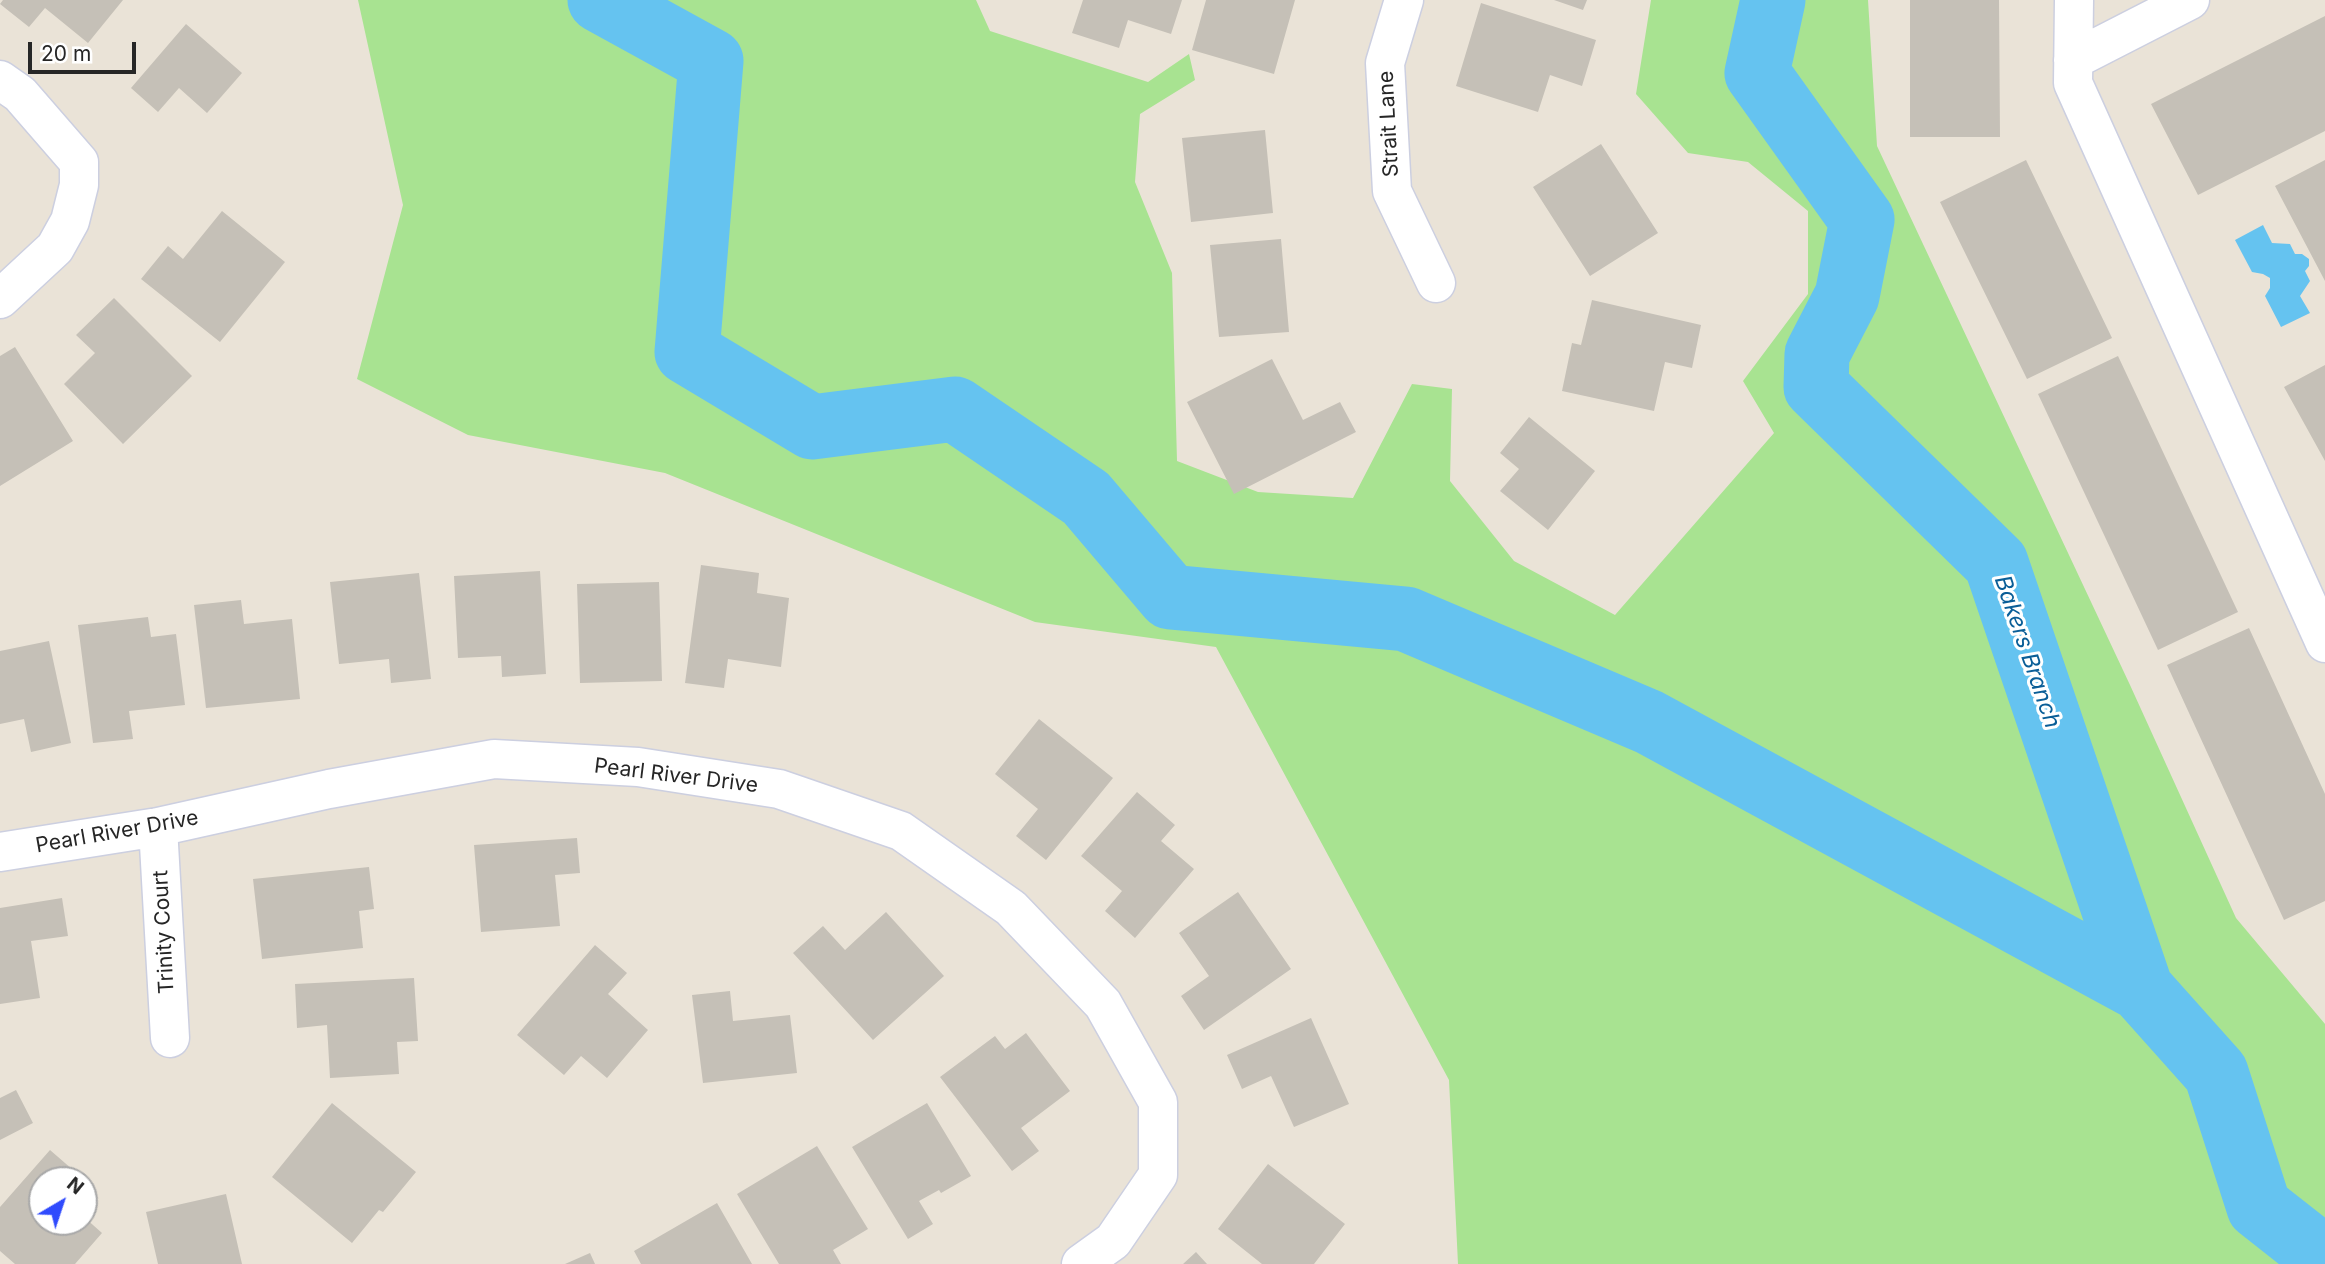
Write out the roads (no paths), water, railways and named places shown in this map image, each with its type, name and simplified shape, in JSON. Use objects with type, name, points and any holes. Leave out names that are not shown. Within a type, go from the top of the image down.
[{"type":"street","name":"Strait Lane","points":[[1404,0],[1385,63],[1392,191],[1436,283]]},
{"type":"street","points":[[2074,0],[2073,83],[2311,574],[2325,643]]},
{"type":"street","points":[[2073,60],[2190,0]]},
{"type":"street","points":[[0,80],[20,94],[79,162],[79,185],[70,221],[55,248],[0,299]]},
{"type":"street","name":"Pearl River Drive","points":[[0,852],[158,827],[329,789],[494,760],[638,767],[779,789],[901,831],[1012,908],[1103,1004],[1158,1102],[1158,1175],[1113,1241],[1081,1264]]},
{"type":"street","name":"Trinity Court","points":[[158,827],[170,1038]]},
{"type":"water","points":[[2263,225],[2272,243],[2290,244],[2295,254],[2302,254],[2309,259],[2309,266],[2305,271],[2310,281],[2300,296],[2310,313],[2281,327],[2265,296],[2270,288],[2270,278],[2252,272],[2235,240]]},
{"type":"waterway","points":[[600,0],[711,61],[687,352],[812,427],[955,409],[1086,498],[1170,597],[1406,619],[1649,722],[2141,989]]},
{"type":"waterway","name":"Bakers Branch","points":[[1773,0],[1757,73],[1862,220],[1847,296],[1817,354],[1816,387],[1996,563],[2141,989],[2216,1073],[2259,1207],[2325,1259]]}]
